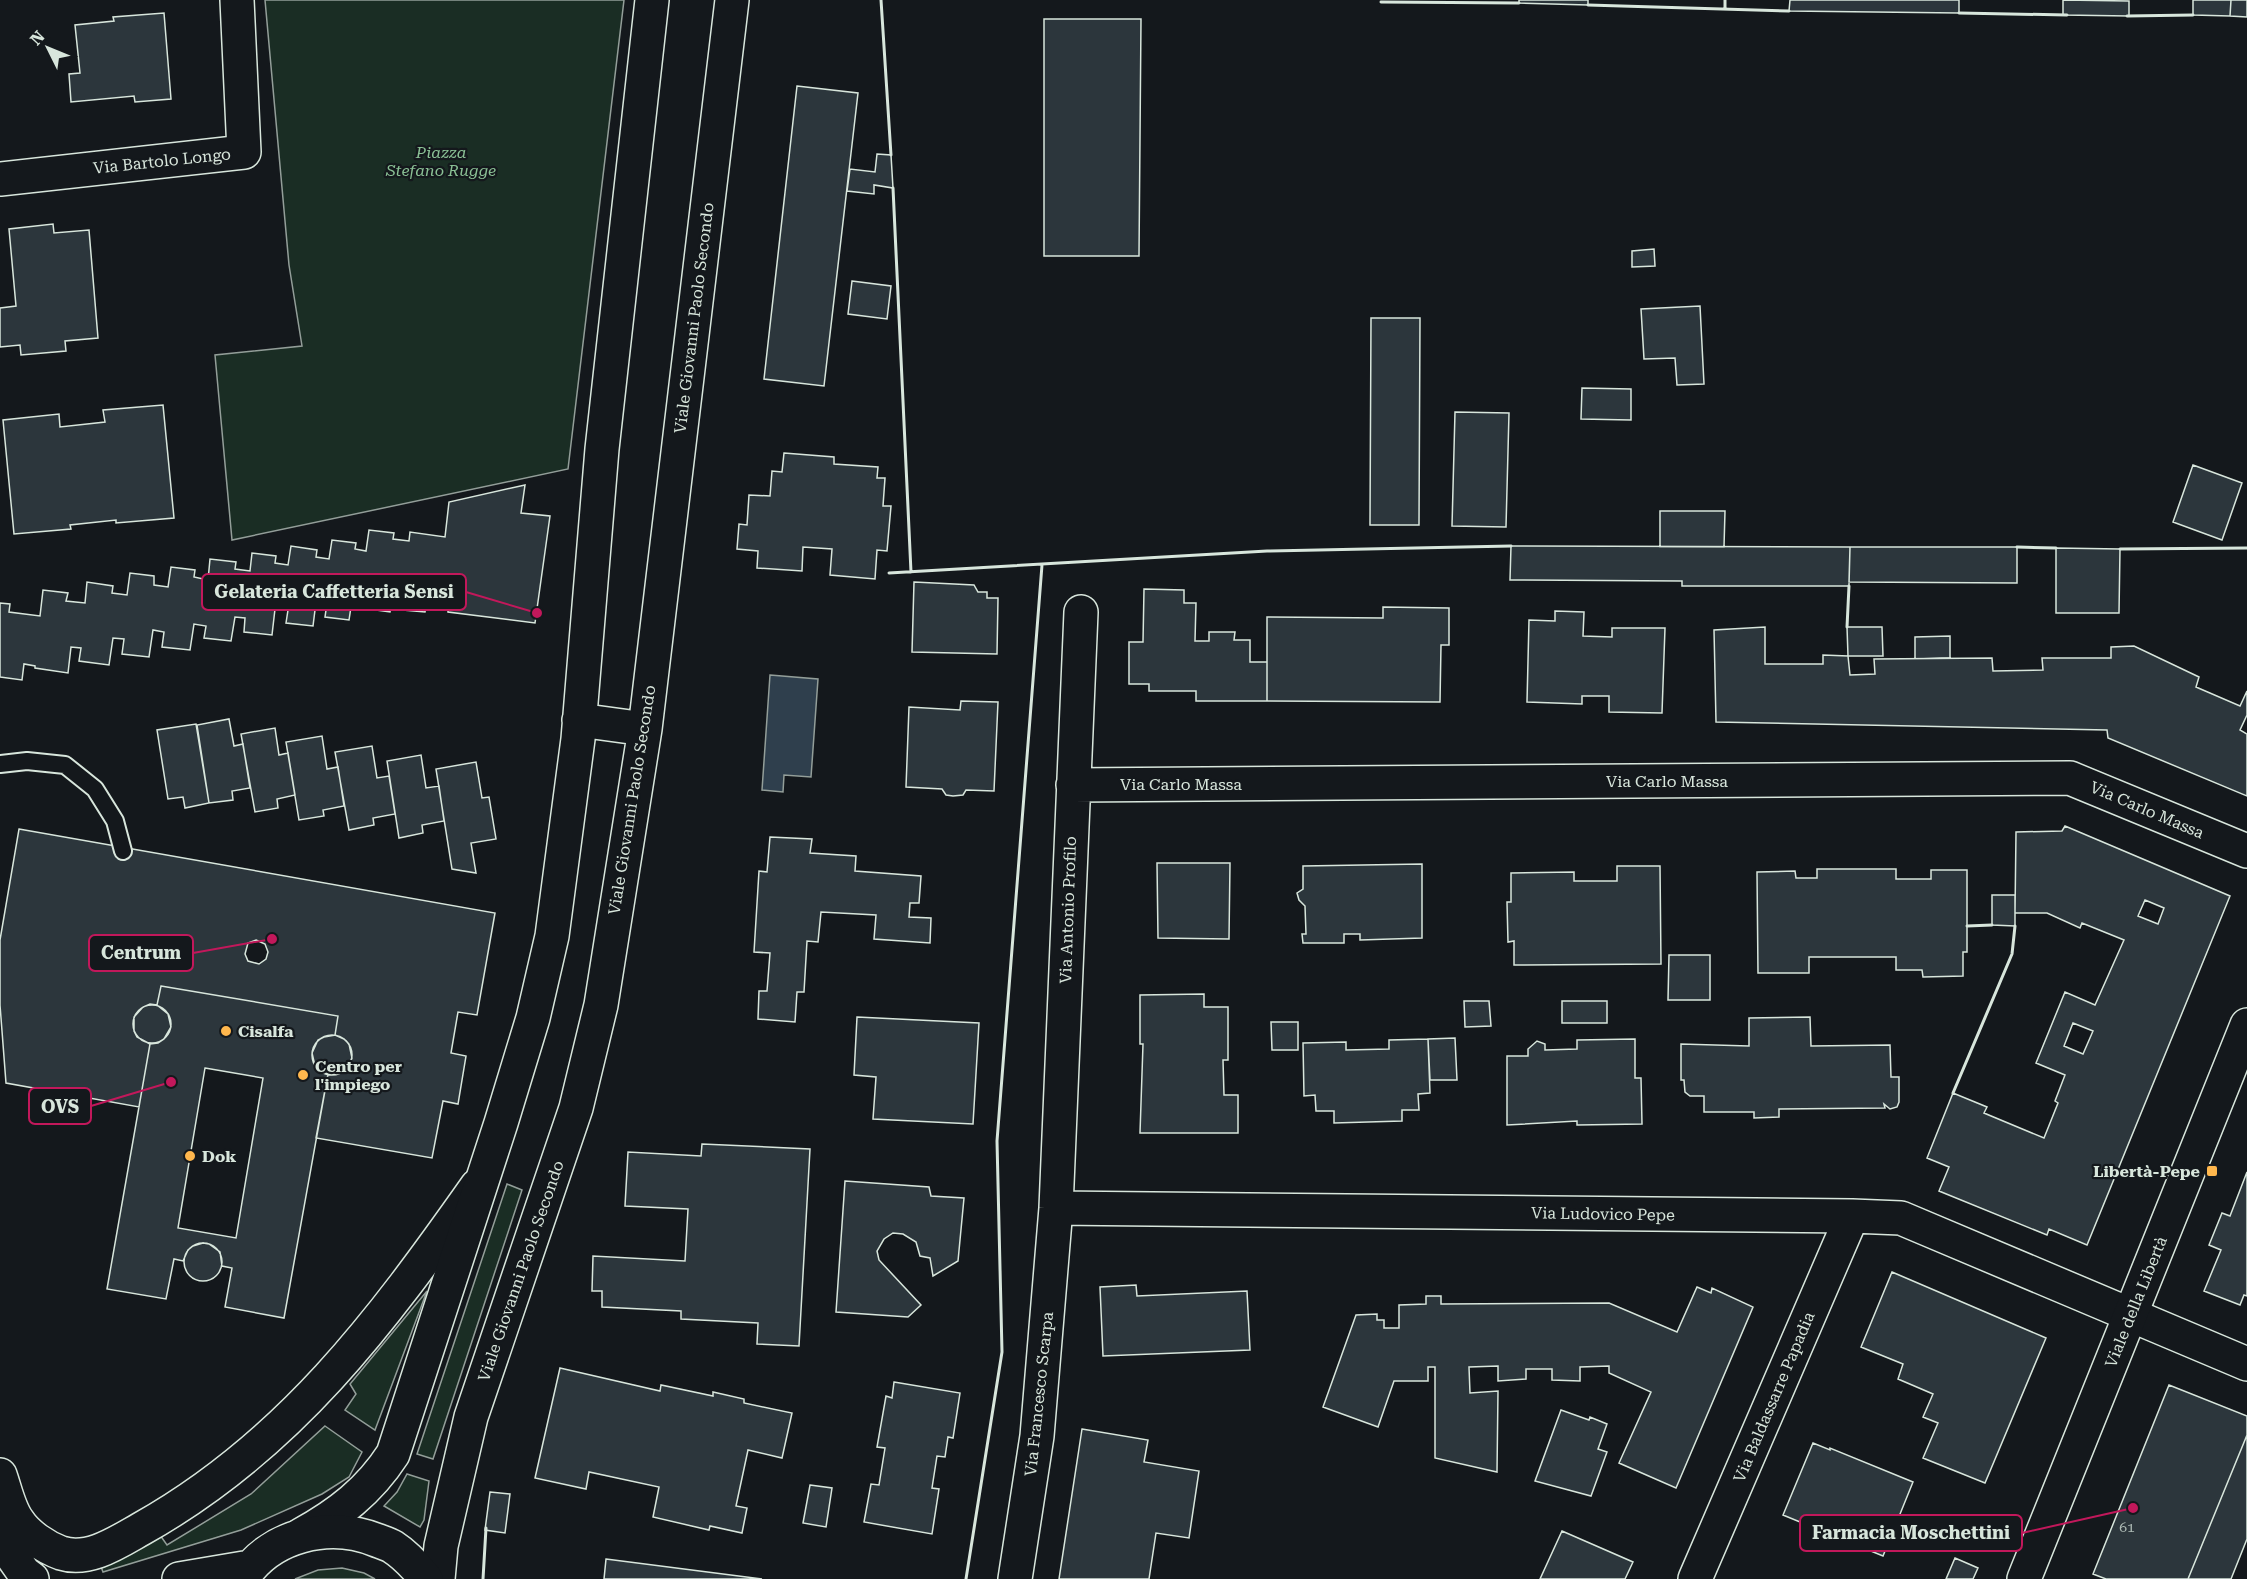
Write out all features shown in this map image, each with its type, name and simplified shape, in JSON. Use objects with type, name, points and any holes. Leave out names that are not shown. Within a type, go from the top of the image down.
[{"type":"street","name":"Via Bartolo Longo","points":[[0,179],[244,152],[237,0]]},
{"type":"street","points":[[179,1579],[246,1573],[271,1549],[301,1535],[342,1510],[364,1492],[393,1454],[485,1175],[533,1018],[552,936],[579,720],[602,449],[652,0]]},
{"type":"street","name":"Viale Giovanni Paolo Secondo","points":[[438,1579],[441,1546],[471,1417],[576,1108],[601,1005],[645,729],[732,0]]},
{"type":"street","name":"Via Antonio Profilo","points":[[1056,1208],[1081,612]]},
{"type":"street","points":[[579,720],[645,729]]},
{"type":"street","name":"Via Carlo Massa","points":[[1073,785],[2070,778],[2247,851]]},
{"type":"street","name":"Viale della Libertà","points":[[2024,1579],[2247,1026]]},
{"type":"street","points":[[0,1475],[17,1521],[40,1542],[63,1553],[90,1554],[121,1541],[153,1523],[219,1480],[270,1438],[310,1399],[352,1352],[415,1274],[485,1175]]},
{"type":"street","name":"Via Ludovico Pepe","points":[[1056,1208],[1901,1218],[2247,1364]]},
{"type":"street","name":"Via Francesco Scarpa","points":[[1015,1579],[1037,1436],[1056,1208]]},
{"type":"street","name":"Via Baldassarre Papadia","points":[[1695,1579],[1852,1216]]},
{"type":"street","points":[[301,1535],[333,1531],[359,1534],[393,1547],[426,1579]]},
{"type":"street","points":[[0,1539],[24,1573],[32,1579]]},
{"type":"lane","points":[[0,764],[27,761],[65,765],[95,789],[116,820],[123,851]]},
{"type":"green space","name":"Piazza Stefano Rugge","points":[[265,0],[624,0],[568,469],[232,540],[215,355],[302,346],[289,265]]},
{"type":"green space","points":[[507,1184],[522,1190],[433,1459],[417,1454]]},
{"type":"green space","points":[[427,1291],[375,1430],[345,1410],[356,1394],[350,1384]]},
{"type":"green space","points":[[325,1426],[362,1452],[349,1477],[322,1494],[241,1530],[103,1572],[100,1564],[160,1535],[167,1545],[251,1494]]},
{"type":"green space","points":[[407,1474],[429,1481],[424,1520],[420,1527],[384,1506],[397,1492]]},
{"type":"green space","points":[[342,1568],[364,1573],[375,1579],[295,1579],[318,1570]]},
{"type":"water","points":[[770,675],[818,679],[811,777],[784,775],[783,792],[762,790]]},
{"type":"building","points":[[1519,0],[1588,0],[1588,5],[1519,3]]},
{"type":"building","points":[[1790,0],[1959,0],[1959,13],[1789,11]]},
{"type":"building","points":[[2063,0],[2129,1],[2129,16],[2063,15]]},
{"type":"building","points":[[2193,0],[2231,0],[2230,16],[2193,15]]},
{"type":"building","points":[[2231,0],[2247,0],[2247,17],[2230,16]]},
{"type":"building","points":[[164,13],[171,99],[135,102],[134,96],[71,102],[69,74],[80,73],[75,25],[114,21],[113,17]]},
{"type":"building","points":[[1044,19],[1141,19],[1139,256],[1044,256]]},
{"type":"building","points":[[797,86],[858,93],[824,386],[764,379]]},
{"type":"building","points":[[877,154],[891,155],[893,188],[874,185],[874,194],[847,191],[850,169],[875,172]]},
{"type":"building","points":[[53,224],[54,233],[89,230],[98,338],[65,341],[66,351],[21,355],[20,345],[0,347],[0,308],[16,306],[9,229]]},
{"type":"building","points":[[1654,249],[1655,266],[1632,267],[1632,251]]},
{"type":"building","points":[[852,281],[891,286],[887,319],[848,314]]},
{"type":"building","points":[[1700,306],[1704,384],[1677,385],[1675,358],[1644,359],[1641,309]]},
{"type":"building","points":[[1371,318],[1420,318],[1419,525],[1370,525]]},
{"type":"building","points":[[1582,388],[1631,389],[1631,420],[1581,419]]},
{"type":"building","points":[[163,405],[174,518],[116,523],[116,520],[70,525],[71,529],[14,534],[3,420],[59,414],[60,427],[105,422],[103,410]]},
{"type":"building","points":[[1455,412],[1509,413],[1506,527],[1452,526]]},
{"type":"building","points":[[784,453],[834,457],[834,464],[878,467],[877,478],[885,478],[883,506],[891,506],[887,551],[877,550],[875,579],[830,575],[832,549],[803,547],[802,571],[757,568],[758,551],[737,549],[739,524],[747,525],[749,495],[770,496],[772,471],[782,472]]},
{"type":"building","points":[[2193,465],[2242,483],[2222,540],[2173,522]]},
{"type":"building","points":[[525,485],[521,513],[550,516],[535,623],[448,612],[448,609],[426,606],[425,612],[403,610],[406,588],[394,586],[390,612],[362,608],[364,595],[353,594],[349,620],[325,617],[327,603],[316,602],[313,626],[286,623],[288,610],[275,609],[272,635],[244,632],[245,618],[235,617],[231,641],[204,638],[206,626],[194,624],[190,650],[162,647],[164,632],[153,630],[149,657],[122,654],[124,639],[113,638],[109,665],[79,661],[81,648],[71,647],[68,673],[24,664],[22,680],[0,677],[0,603],[10,604],[9,612],[40,616],[43,590],[68,593],[66,601],[85,603],[87,582],[113,586],[112,593],[127,595],[130,573],[154,576],[154,585],[168,587],[171,567],[195,570],[194,577],[208,580],[210,559],[236,562],[235,569],[250,571],[252,553],[276,556],[275,563],[288,565],[291,546],[317,550],[316,557],[329,559],[332,540],[356,543],[355,549],[366,551],[369,530],[394,533],[393,539],[409,541],[410,532],[445,537],[449,502]]},
{"type":"building","points":[[1660,511],[1725,511],[1724,547],[1660,547]]},
{"type":"building","points":[[1511,546],[1850,547],[1849,586],[1682,586],[1682,581],[1510,580]]},
{"type":"building","points":[[1850,547],[2017,547],[2017,583],[1849,582]]},
{"type":"building","points":[[2056,548],[2120,549],[2119,613],[2056,613]]},
{"type":"building","points":[[914,582],[974,585],[978,592],[987,592],[987,598],[998,598],[997,654],[912,652]]},
{"type":"building","points":[[1144,589],[1184,590],[1184,603],[1196,603],[1195,641],[1209,641],[1209,632],[1235,632],[1234,640],[1250,640],[1250,662],[1267,662],[1267,701],[1196,701],[1196,691],[1149,691],[1149,684],[1129,684],[1129,642],[1143,642]]},
{"type":"building","points":[[1383,607],[1449,608],[1449,645],[1441,645],[1440,702],[1267,701],[1267,617],[1383,618]]},
{"type":"building","points":[[1555,611],[1584,612],[1583,636],[1612,637],[1612,628],[1665,628],[1662,713],[1609,712],[1609,696],[1582,696],[1582,704],[1527,702],[1529,620],[1555,621]]},
{"type":"building","points":[[1765,627],[1765,664],[1823,664],[1823,655],[1848,656],[1850,675],[1875,674],[1874,659],[1992,658],[1993,671],[2043,670],[2042,658],[2111,658],[2111,647],[2134,646],[2199,677],[2196,687],[2240,706],[2247,691],[2247,715],[2240,730],[2247,734],[2247,796],[2108,738],[2107,730],[1716,722],[1714,630]]},
{"type":"building","points":[[1847,627],[1882,627],[1883,656],[1848,656]]},
{"type":"building","points":[[1950,636],[1950,658],[1915,659],[1915,637]]},
{"type":"building","points":[[961,701],[998,702],[994,791],[966,790],[963,795],[953,796],[946,795],[942,789],[906,787],[909,707],[960,710]]},
{"type":"building","points":[[229,719],[234,746],[243,744],[250,788],[232,791],[233,800],[209,803],[197,725]]},
{"type":"building","points":[[196,724],[209,803],[185,808],[183,797],[168,799],[157,730]]},
{"type":"building","points":[[275,728],[279,755],[288,753],[295,795],[277,799],[278,808],[255,812],[241,734]]},
{"type":"building","points":[[322,736],[327,769],[338,767],[344,806],[323,810],[324,816],[299,820],[286,742]]},
{"type":"building","points":[[372,746],[377,778],[389,776],[395,814],[373,818],[374,825],[349,830],[335,752]]},
{"type":"building","points":[[421,755],[426,788],[439,786],[444,821],[422,825],[423,833],[399,838],[387,761]]},
{"type":"building","points":[[476,762],[482,798],[489,797],[496,839],[471,843],[476,873],[452,869],[436,769]]},
{"type":"building","points":[[2065,826],[2230,896],[2087,1245],[2049,1229],[2047,1235],[1939,1191],[1949,1167],[1927,1158],[1953,1093],[1987,1107],[1984,1113],[2044,1138],[2058,1103],[2055,1101],[2065,1075],[2036,1063],[2065,992],[2095,1005],[2124,940],[2082,923],[2080,928],[2047,913],[2015,913],[2016,832],[2062,831]],"holes":[[[2145,900],[2164,908],[2158,924],[2138,916]],[[2073,1023],[2093,1031],[2083,1054],[2064,1046]]]},
{"type":"building","points":[[19,829],[495,913],[477,1015],[458,1012],[451,1053],[466,1056],[458,1104],[443,1101],[432,1158],[316,1138],[328,1074],[345,1070],[352,1058],[349,1044],[335,1035],[338,1016],[161,986],[157,1005],[150,1004],[143,1007],[134,1017],[134,1031],[137,1037],[150,1044],[139,1107],[6,1083],[0,1005],[0,940]],"holes":[[[256,940],[265,944],[268,952],[266,959],[259,964],[248,961],[245,954],[248,943]]]},
{"type":"building","points":[[770,837],[812,839],[810,853],[856,856],[855,871],[921,876],[919,903],[910,903],[909,917],[931,918],[930,943],[874,939],[876,915],[821,912],[818,942],[807,941],[804,992],[797,992],[795,1022],[758,1019],[759,991],[767,991],[770,953],[754,952],[759,871],[767,872]]},
{"type":"building","points":[[1157,863],[1230,863],[1229,939],[1158,938]]},
{"type":"building","points":[[1422,864],[1422,938],[1360,940],[1360,934],[1344,934],[1344,943],[1303,943],[1302,934],[1306,934],[1305,906],[1299,900],[1297,893],[1303,889],[1303,866]]},
{"type":"building","points":[[1617,866],[1660,866],[1661,964],[1514,965],[1514,941],[1508,942],[1507,902],[1511,902],[1511,873],[1574,872],[1574,881],[1617,881]]},
{"type":"building","points":[[1817,869],[1896,869],[1896,879],[1931,879],[1931,870],[1967,870],[1967,952],[1963,952],[1963,976],[1923,977],[1922,970],[1896,970],[1896,957],[1809,957],[1809,973],[1758,973],[1757,872],[1795,871],[1796,878],[1817,878]]},
{"type":"building","points":[[1992,895],[2015,895],[2015,926],[1992,925]]},
{"type":"building","points":[[1669,955],[1710,955],[1710,1000],[1668,1000]]},
{"type":"building","points":[[161,986],[338,1016],[335,1035],[318,1040],[312,1053],[315,1066],[319,1071],[328,1074],[284,1318],[225,1307],[232,1268],[222,1266],[220,1252],[209,1244],[203,1243],[188,1250],[183,1261],[174,1259],[166,1299],[107,1289],[150,1044],[164,1039],[171,1027],[168,1014],[157,1005]],"holes":[[[205,1068],[263,1078],[236,1238],[178,1228]]]},
{"type":"building","points":[[1204,994],[1204,1007],[1228,1007],[1228,1060],[1223,1060],[1224,1095],[1238,1095],[1238,1133],[1140,1133],[1143,1044],[1140,1044],[1140,995]]},
{"type":"building","points":[[1464,1001],[1489,1001],[1491,1026],[1465,1027]]},
{"type":"building","points":[[1562,1001],[1607,1001],[1607,1023],[1562,1023]]},
{"type":"building","points":[[152,1005],[166,1010],[171,1024],[166,1038],[152,1043],[138,1038],[133,1024],[138,1010]]},
{"type":"building","points":[[857,1017],[979,1023],[973,1124],[873,1119],[876,1077],[854,1075]]},
{"type":"building","points":[[1810,1017],[1811,1046],[1890,1045],[1891,1077],[1899,1077],[1897,1107],[1890,1109],[1884,1104],[1885,1108],[1779,1109],[1779,1117],[1754,1118],[1754,1112],[1704,1112],[1704,1096],[1690,1096],[1685,1092],[1684,1080],[1681,1080],[1681,1044],[1749,1046],[1749,1018]]},
{"type":"building","points":[[1271,1022],[1298,1022],[1298,1050],[1272,1050]]},
{"type":"building","points":[[332,1035],[346,1041],[352,1055],[346,1069],[332,1075],[318,1069],[312,1055],[318,1041]]},
{"type":"building","points":[[1455,1038],[1457,1080],[1430,1080],[1428,1039]]},
{"type":"building","points":[[1428,1039],[1430,1093],[1418,1094],[1419,1110],[1402,1110],[1402,1121],[1334,1123],[1334,1111],[1316,1111],[1315,1095],[1304,1096],[1303,1043],[1346,1042],[1346,1050],[1389,1049],[1389,1040]]},
{"type":"building","points":[[1635,1039],[1635,1078],[1641,1078],[1642,1124],[1577,1125],[1577,1121],[1507,1125],[1507,1056],[1528,1056],[1528,1049],[1537,1041],[1545,1044],[1545,1050],[1577,1049],[1577,1040]]},
{"type":"building","points":[[702,1144],[810,1149],[799,1346],[757,1344],[758,1323],[681,1319],[681,1311],[602,1307],[602,1291],[592,1291],[593,1256],[685,1261],[688,1209],[625,1206],[628,1152],[701,1156]]},
{"type":"building","points":[[2247,1172],[2247,1296],[2244,1295],[2240,1305],[2204,1291],[2221,1250],[2209,1245],[2222,1213],[2230,1216]]},
{"type":"building","points":[[845,1181],[929,1187],[931,1196],[964,1198],[958,1261],[933,1276],[930,1258],[920,1256],[916,1242],[903,1234],[893,1233],[884,1239],[877,1251],[879,1260],[921,1305],[908,1317],[836,1312]]},
{"type":"building","points":[[203,1243],[217,1248],[222,1262],[217,1276],[203,1281],[189,1276],[184,1262],[189,1248]]},
{"type":"building","points":[[1892,1272],[2046,1338],[1985,1483],[1923,1458],[1938,1423],[1923,1417],[1933,1394],[1898,1379],[1903,1364],[1861,1347]]},
{"type":"building","points":[[1136,1285],[1137,1296],[1247,1291],[1250,1350],[1103,1356],[1100,1287]]},
{"type":"building","points":[[1697,1287],[1711,1293],[1712,1288],[1753,1307],[1676,1488],[1619,1463],[1651,1392],[1609,1373],[1609,1366],[1580,1367],[1580,1381],[1552,1380],[1552,1369],[1526,1369],[1526,1379],[1498,1381],[1498,1366],[1469,1367],[1470,1393],[1498,1391],[1497,1472],[1435,1458],[1435,1367],[1428,1367],[1428,1381],[1394,1381],[1378,1427],[1323,1407],[1356,1315],[1377,1314],[1377,1320],[1384,1320],[1384,1328],[1399,1328],[1399,1305],[1426,1304],[1426,1296],[1441,1296],[1441,1304],[1609,1303],[1677,1332]]},
{"type":"building","points":[[560,1368],[660,1391],[661,1385],[713,1396],[713,1392],[744,1399],[744,1403],[792,1413],[782,1458],[748,1450],[736,1506],[747,1508],[742,1533],[710,1526],[709,1530],[653,1517],[659,1487],[589,1472],[586,1489],[535,1478]]},
{"type":"building","points":[[894,1382],[960,1393],[953,1438],[948,1437],[945,1457],[937,1456],[932,1488],[939,1489],[932,1534],[864,1522],[871,1484],[879,1485],[885,1448],[877,1447],[886,1396],[892,1398]]},
{"type":"building","points":[[2169,1385],[2247,1416],[2247,1435],[2188,1579],[2106,1579],[2093,1574]]},
{"type":"building","points":[[1561,1410],[1607,1424],[1598,1449],[1607,1452],[1591,1496],[1535,1481]]},
{"type":"building","points":[[1082,1429],[1148,1440],[1144,1462],[1199,1471],[1189,1538],[1156,1533],[1149,1579],[1059,1579]]},
{"type":"building","points":[[2247,1435],[2247,1539],[2231,1579],[2188,1579]]},
{"type":"building","points":[[1813,1443],[1913,1482],[1883,1556],[1783,1515]]},
{"type":"building","points":[[810,1485],[832,1488],[826,1527],[803,1523]]},
{"type":"building","points":[[490,1492],[510,1494],[505,1533],[485,1530]]},
{"type":"building","points":[[1562,1531],[1633,1562],[1625,1579],[1540,1579]]},
{"type":"building","points":[[1955,1558],[1978,1568],[1973,1579],[1946,1579]]},
{"type":"building","points":[[606,1559],[762,1579],[604,1579]]},
{"type":"wall","points":[[881,0],[891,155]]},
{"type":"wall","points":[[1725,0],[1725,9]]},
{"type":"wall","points":[[1381,2],[1519,3]]},
{"type":"wall","points":[[1588,5],[1789,11]]},
{"type":"wall","points":[[1959,13],[2067,15]]},
{"type":"wall","points":[[2127,16],[2193,15]]},
{"type":"wall","points":[[893,188],[911,572]]},
{"type":"wall","points":[[889,573],[1267,551],[1511,546]]},
{"type":"wall","points":[[2017,547],[2056,548]]},
{"type":"wall","points":[[2120,549],[2247,548]]},
{"type":"wall","points":[[966,1579],[1002,1352],[997,1141],[1042,565]]},
{"type":"wall","points":[[1847,627],[1849,586]]},
{"type":"wall","points":[[1967,926],[1992,925]]},
{"type":"wall","points":[[1953,1093],[2012,954],[2015,926]]},
{"type":"wall","points":[[483,1579],[486,1528]]},
{"type":"place","name":"Gelateria Caffetteria Sensi","points":[[537,613]]},
{"type":"place","name":"Centrum","points":[[272,939]]},
{"type":"place","name":"Cisalfa","points":[[226,1031]]},
{"type":"place","name":"Centro per l'impiego","points":[[303,1075]]},
{"type":"place","name":"OVS","points":[[171,1082]]},
{"type":"place","name":"Dok","points":[[190,1156]]},
{"type":"place","name":"Libertà-Pepe","points":[[2212,1171]]},
{"type":"place","name":"Farmacia Moschettini","points":[[2133,1508]]}]
